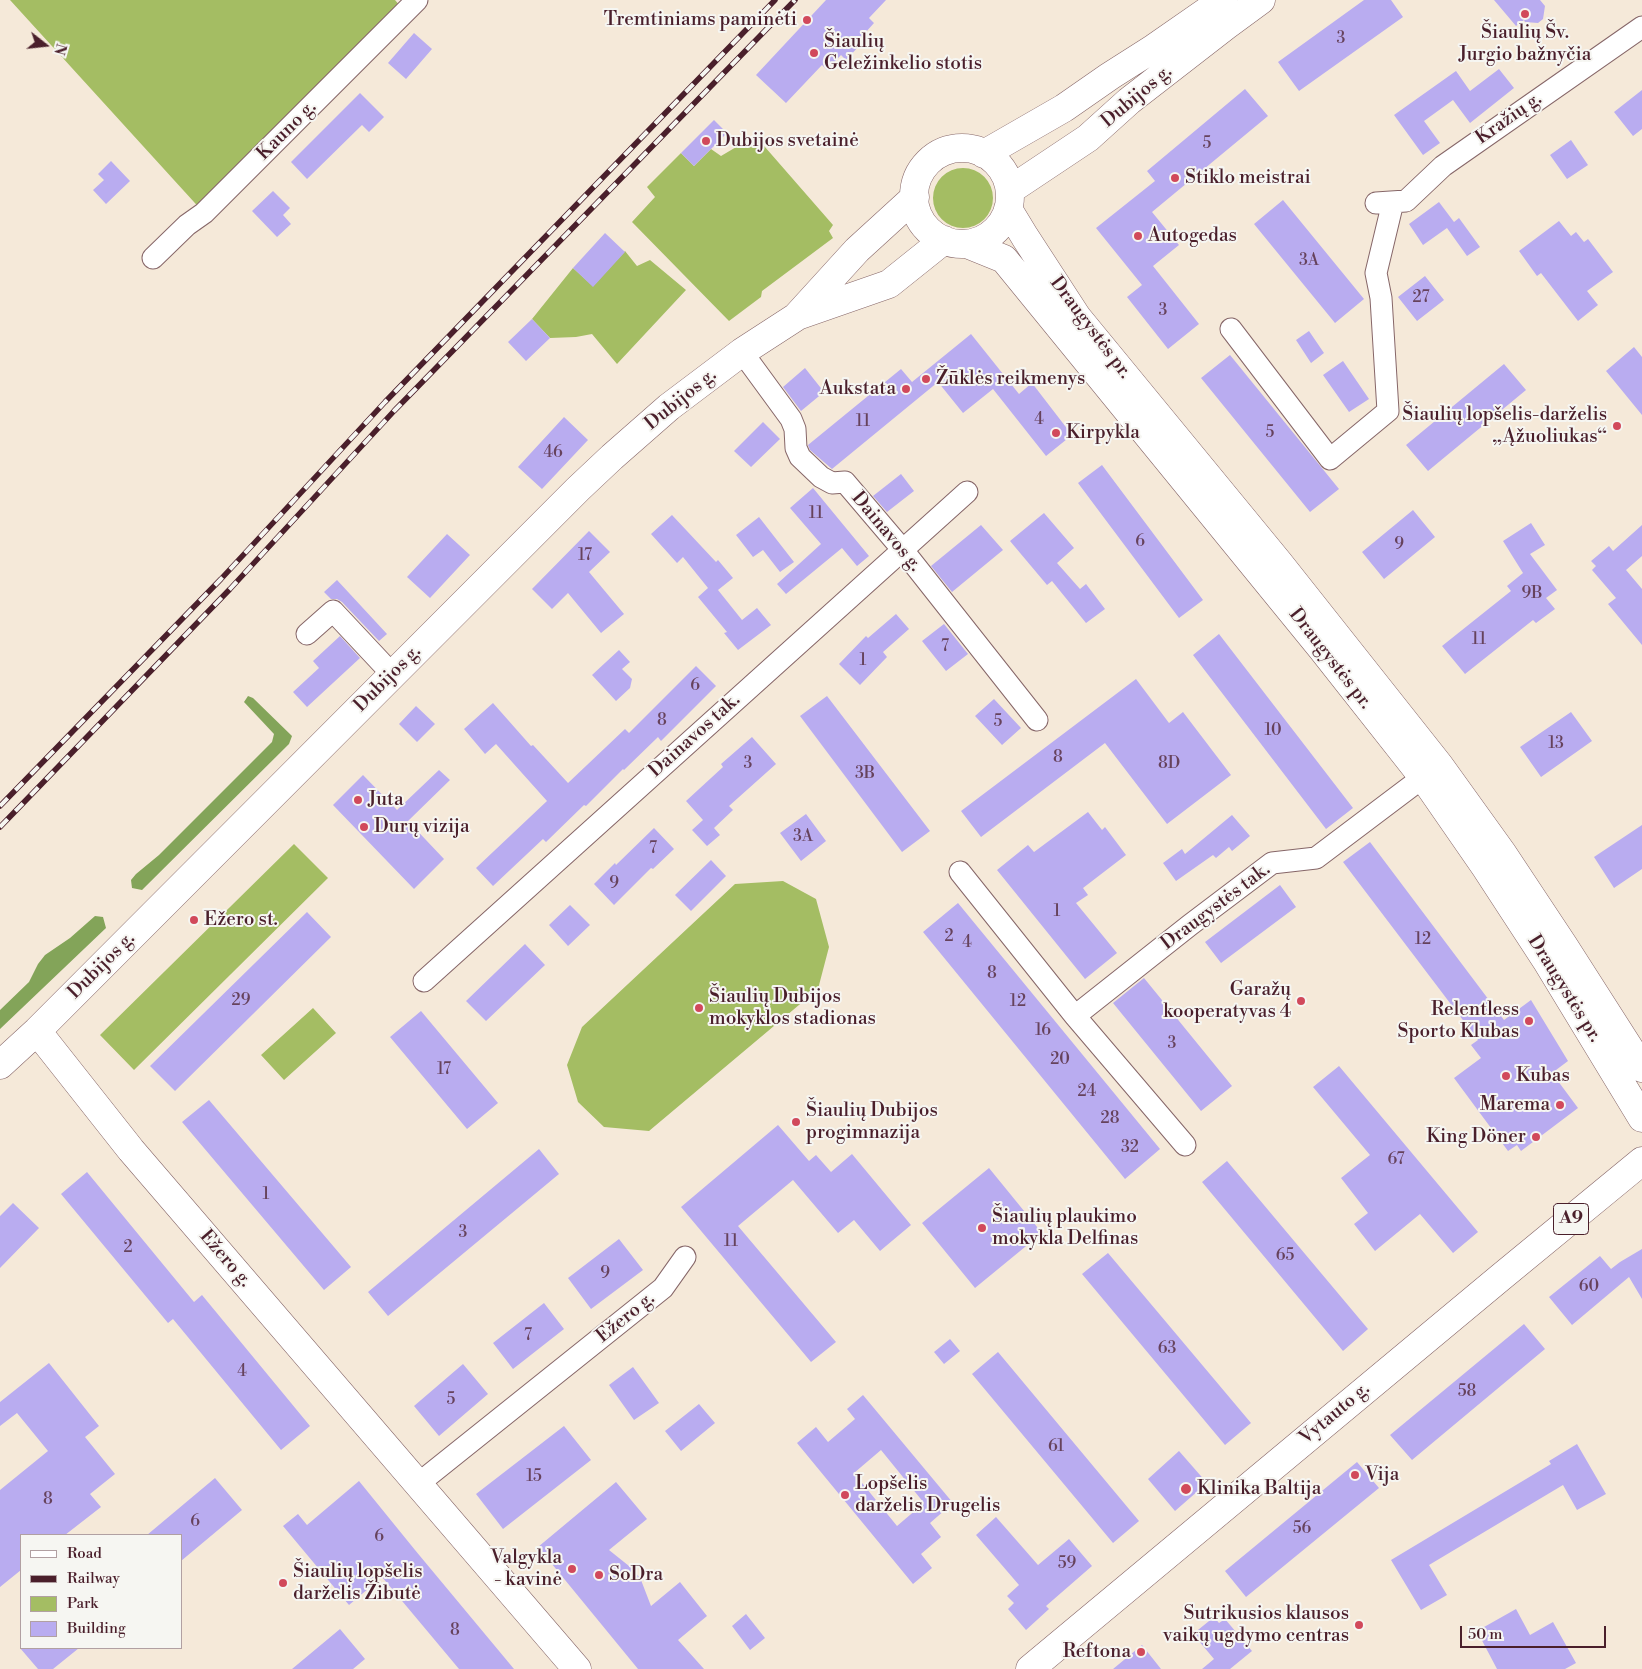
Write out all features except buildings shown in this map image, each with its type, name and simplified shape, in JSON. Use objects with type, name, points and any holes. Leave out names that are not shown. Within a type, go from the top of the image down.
[{"type":"main road","name":"Dubijos g.","points":[[984,154],[1064,108],[1223,0]]},
{"type":"main road","name":"Dubijos g.","points":[[1009,199],[1088,138],[1129,101],[1261,0]]},
{"type":"main road","points":[[964,148],[984,154],[994,160],[1002,169],[1007,179],[1009,199],[1000,226],[985,238],[956,242],[934,235],[920,218],[915,197],[919,176],[929,162],[942,153],[964,148]]},
{"type":"main road","name":"Dubijos g.","points":[[0,1065],[37,1031],[392,674],[612,458],[670,407],[742,352],[796,316],[857,250],[915,197]]},
{"type":"main road","name":"Draugystės pr.","points":[[1009,199],[1025,237],[1077,317],[1279,563],[1431,772],[1486,868],[1546,960],[1642,1118]]},
{"type":"main road","name":"Dubijos g.","points":[[796,316],[889,284],[956,242]]},
{"type":"main road","name":"Draugystės pr.","points":[[956,242],[1004,259],[1322,649],[1503,854],[1642,1068]]},
{"type":"main road","name":"Ežero g.","points":[[37,1031],[132,1150],[577,1669]]},
{"type":"main road","name":"Vytauto g.","points":[[1030,1669],[1489,1286],[1642,1161]]},
{"type":"street","name":"Kauno g.","points":[[153,258],[204,213],[418,0]]},
{"type":"street","name":"Kražių g.","points":[[1231,329],[1330,459],[1341,451],[1388,411],[1381,298],[1376,273],[1384,202],[1406,200],[1443,166],[1642,26]]},
{"type":"street","name":"Dainavos g.","points":[[742,352],[791,419],[795,429],[796,448],[800,457],[820,477],[832,483],[845,482],[902,550],[1037,720]]},
{"type":"street","name":"Dainavos tak.","points":[[424,981],[967,492]]},
{"type":"street","points":[[307,634],[332,611],[392,674]]},
{"type":"street","name":"Draugystės tak.","points":[[1074,1016],[1190,924],[1272,863],[1316,858],[1431,772]]},
{"type":"street","points":[[960,872],[1074,1016],[1185,1145]]},
{"type":"street","name":"Ežero g.","points":[[418,1484],[663,1288],[685,1257]]},
{"type":"green space","points":[[10,0],[395,0],[406,13],[204,213]]},
{"type":"green space","points":[[758,139],[833,225],[829,231],[833,238],[762,291],[761,297],[729,321],[632,222],[655,197],[647,187],[681,153],[694,166],[711,149],[721,156],[743,143]]},
{"type":"green space","points":[[963,168],[979,173],[984,177],[988,182],[993,198],[988,214],[984,219],[979,223],[963,228],[947,223],[942,219],[938,214],[933,198],[938,182],[942,177],[947,173]]},
{"type":"green space","points":[[625,251],[637,266],[650,260],[686,290],[617,364],[592,334],[550,338],[532,319],[573,268],[593,286]]},
{"type":"green space","points":[[248,696],[253,698],[292,736],[289,744],[142,890],[132,888],[131,880],[136,874],[159,855],[272,742],[274,734],[244,702]]},
{"type":"green space","points":[[294,844],[328,878],[134,1070],[100,1035]]},
{"type":"green space","name":"Šiaulių Dubijos mokyklos stadionas","points":[[783,881],[816,899],[829,947],[818,989],[649,1131],[604,1127],[578,1102],[567,1065],[582,1027],[735,884]]},
{"type":"green space","points":[[95,916],[103,917],[106,928],[0,1029],[0,1010],[29,982],[45,955],[70,938]]},
{"type":"green space","points":[[313,1008],[336,1033],[284,1080],[261,1055]]},
{"type":"railway","points":[[0,806],[221,579],[385,402],[775,0]]},
{"type":"railway","points":[[0,827],[230,589],[394,411],[795,0]]},
{"type":"place","name":"Šiaulių Šv. Jurgio bažnyčia","points":[[1525,14]]},
{"type":"place","name":"Tremtiniams paminėti","points":[[807,20]]},
{"type":"place","name":"Šiaulių Geležinkelio stotis","points":[[814,53]]},
{"type":"place","name":"Dubijos svetainė","points":[[706,141]]},
{"type":"place","name":"Stiklo meistrai","points":[[1175,178]]},
{"type":"place","name":"Autogedas","points":[[1138,236]]},
{"type":"place","name":"Žūklės reikmenys","points":[[926,379]]},
{"type":"place","name":"Aukstata","points":[[906,389]]},
{"type":"place","name":"Šiaulių lopšelis-darželis „Ąžuoliukas“","points":[[1617,426]]},
{"type":"place","name":"Kirpykla","points":[[1056,433]]},
{"type":"place","name":"Juta","points":[[358,800]]},
{"type":"place","name":"Durų vizija","points":[[364,827]]},
{"type":"place","name":"Ežero st.","points":[[194,920]]},
{"type":"place","name":"Garažų kooperatyvas 4","points":[[1301,1001]]},
{"type":"place","name":"Šiaulių Dubijos mokyklos stadionas","points":[[699,1008]]},
{"type":"place","name":"Relentless Sporto Klubas","points":[[1529,1021]]},
{"type":"place","name":"Kubas","points":[[1506,1076]]},
{"type":"place","name":"Marema","points":[[1560,1105]]},
{"type":"place","name":"Šiaulių Dubijos progimnazija","points":[[796,1122]]},
{"type":"place","name":"King Döner","points":[[1536,1137]]},
{"type":"place","name":"Šiaulių plaukimo mokykla Delfinas","points":[[982,1228]]},
{"type":"place","name":"Vija","points":[[1355,1475]]},
{"type":"place","name":"Klinika Baltija","points":[[1186,1489]]},
{"type":"place","name":"Lopšelis darželis Drugelis","points":[[845,1495]]},
{"type":"place","name":"Valgykla - kavinė","points":[[572,1569]]},
{"type":"place","name":"SoDra","points":[[599,1575]]},
{"type":"place","name":"Šiaulių lopšelis darželis Žibutė","points":[[283,1583]]},
{"type":"place","name":"Sutrikusios klausos vaikų ugdymo centras","points":[[1359,1625]]},
{"type":"place","name":"Reftona","points":[[1141,1652]]}]
